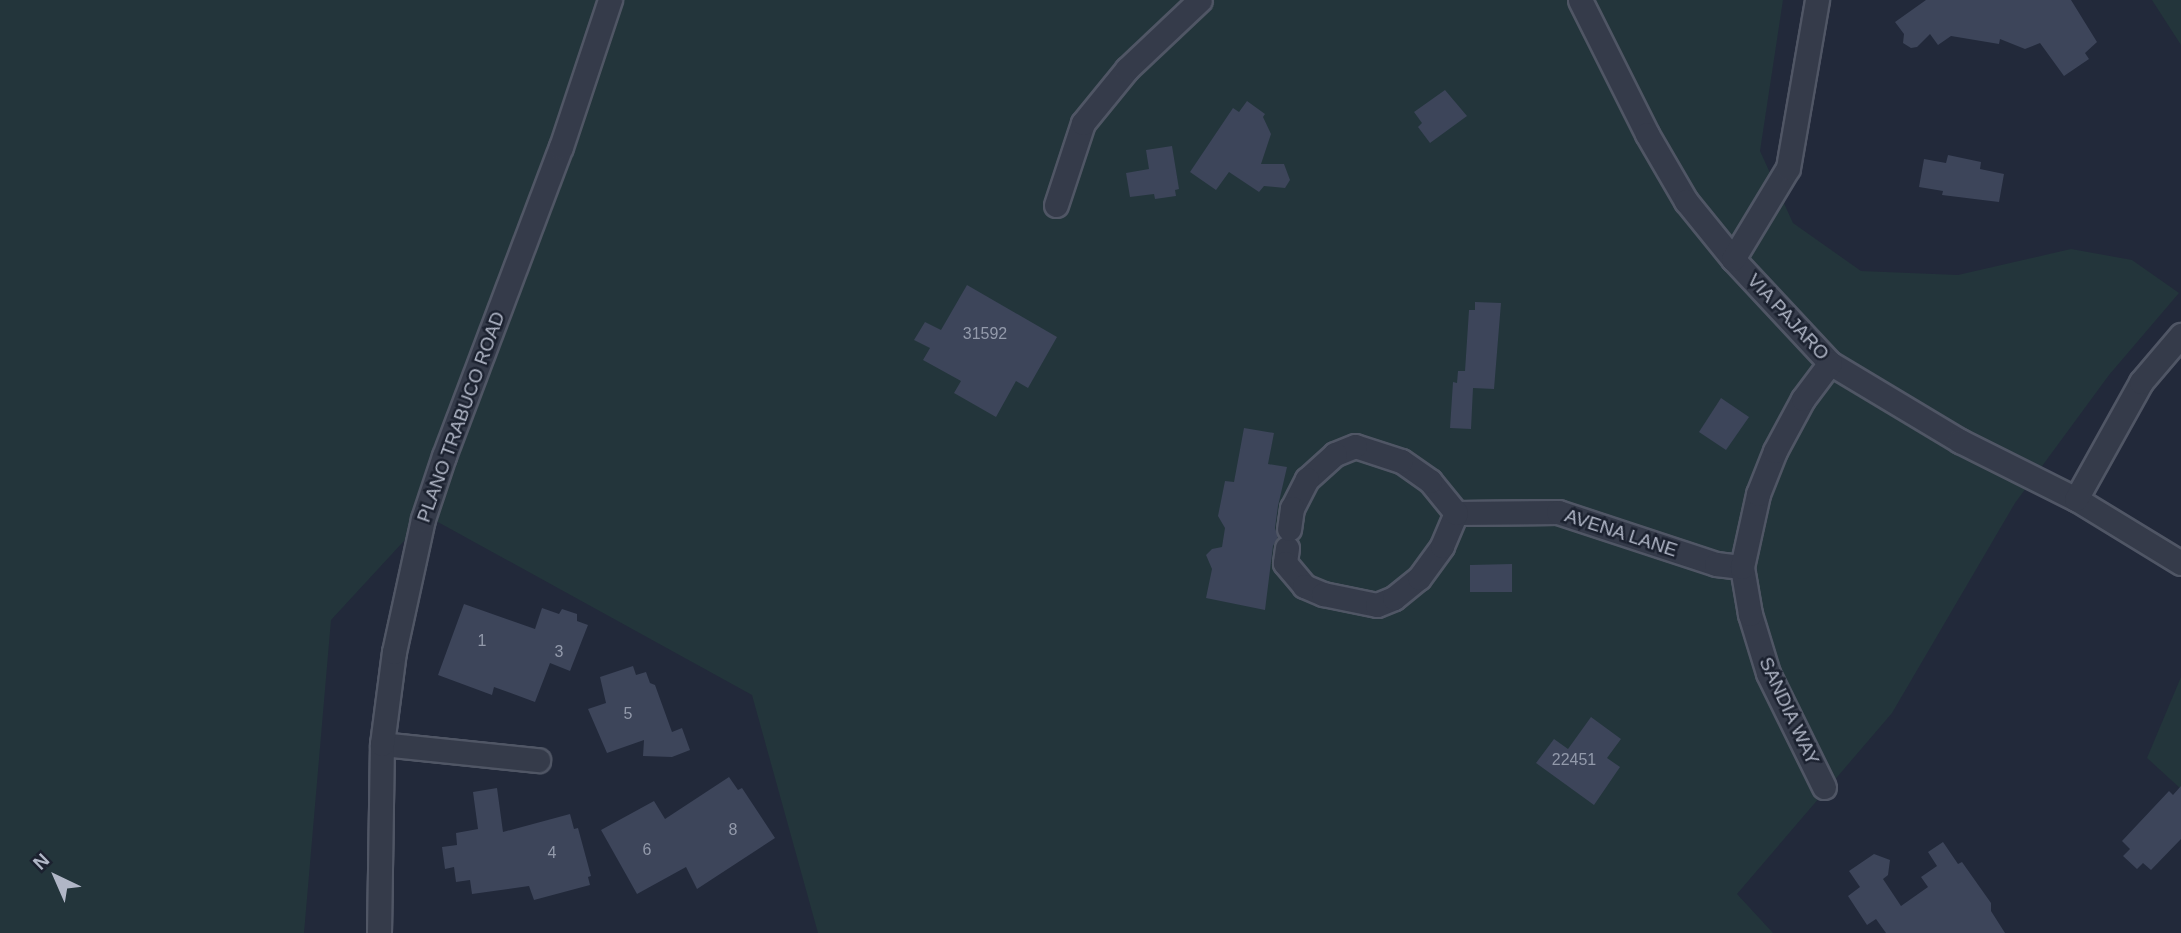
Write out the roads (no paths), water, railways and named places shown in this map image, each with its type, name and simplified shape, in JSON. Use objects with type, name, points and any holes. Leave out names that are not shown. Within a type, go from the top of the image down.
[{"type":"street","name":"PLANO TRABUCO ROAD","points":[[379,933],[382,744],[394,652],[423,519],[444,456],[556,160],[610,0]]},
{"type":"street","points":[[1056,205],[1083,123],[1127,68],[1200,0]]},
{"type":"street","name":"VIA PAJARO","points":[[1580,0],[1686,201],[1733,259],[1830,363],[1960,441],[2076,499],[2181,563]]},
{"type":"street","points":[[1733,259],[1788,168],[1817,0]]},
{"type":"street","points":[[2076,499],[2141,382],[2181,335]]},
{"type":"street","name":"SANDIA WAY","points":[[1824,788],[1768,673],[1750,614],[1742,567],[1758,494],[1775,451],[1803,399],[1830,363]]},
{"type":"street","points":[[1355,446],[1401,461],[1430,481],[1456,513],[1442,546],[1419,578],[1394,598],[1377,605],[1322,594],[1304,586],[1285,563],[1292,508],[1307,479],[1335,454],[1355,446]]},
{"type":"street","name":"AVENA LANE","points":[[1456,513],[1558,512],[1716,564],[1742,567]]},
{"type":"street","points":[[382,744],[538,760]]}]
